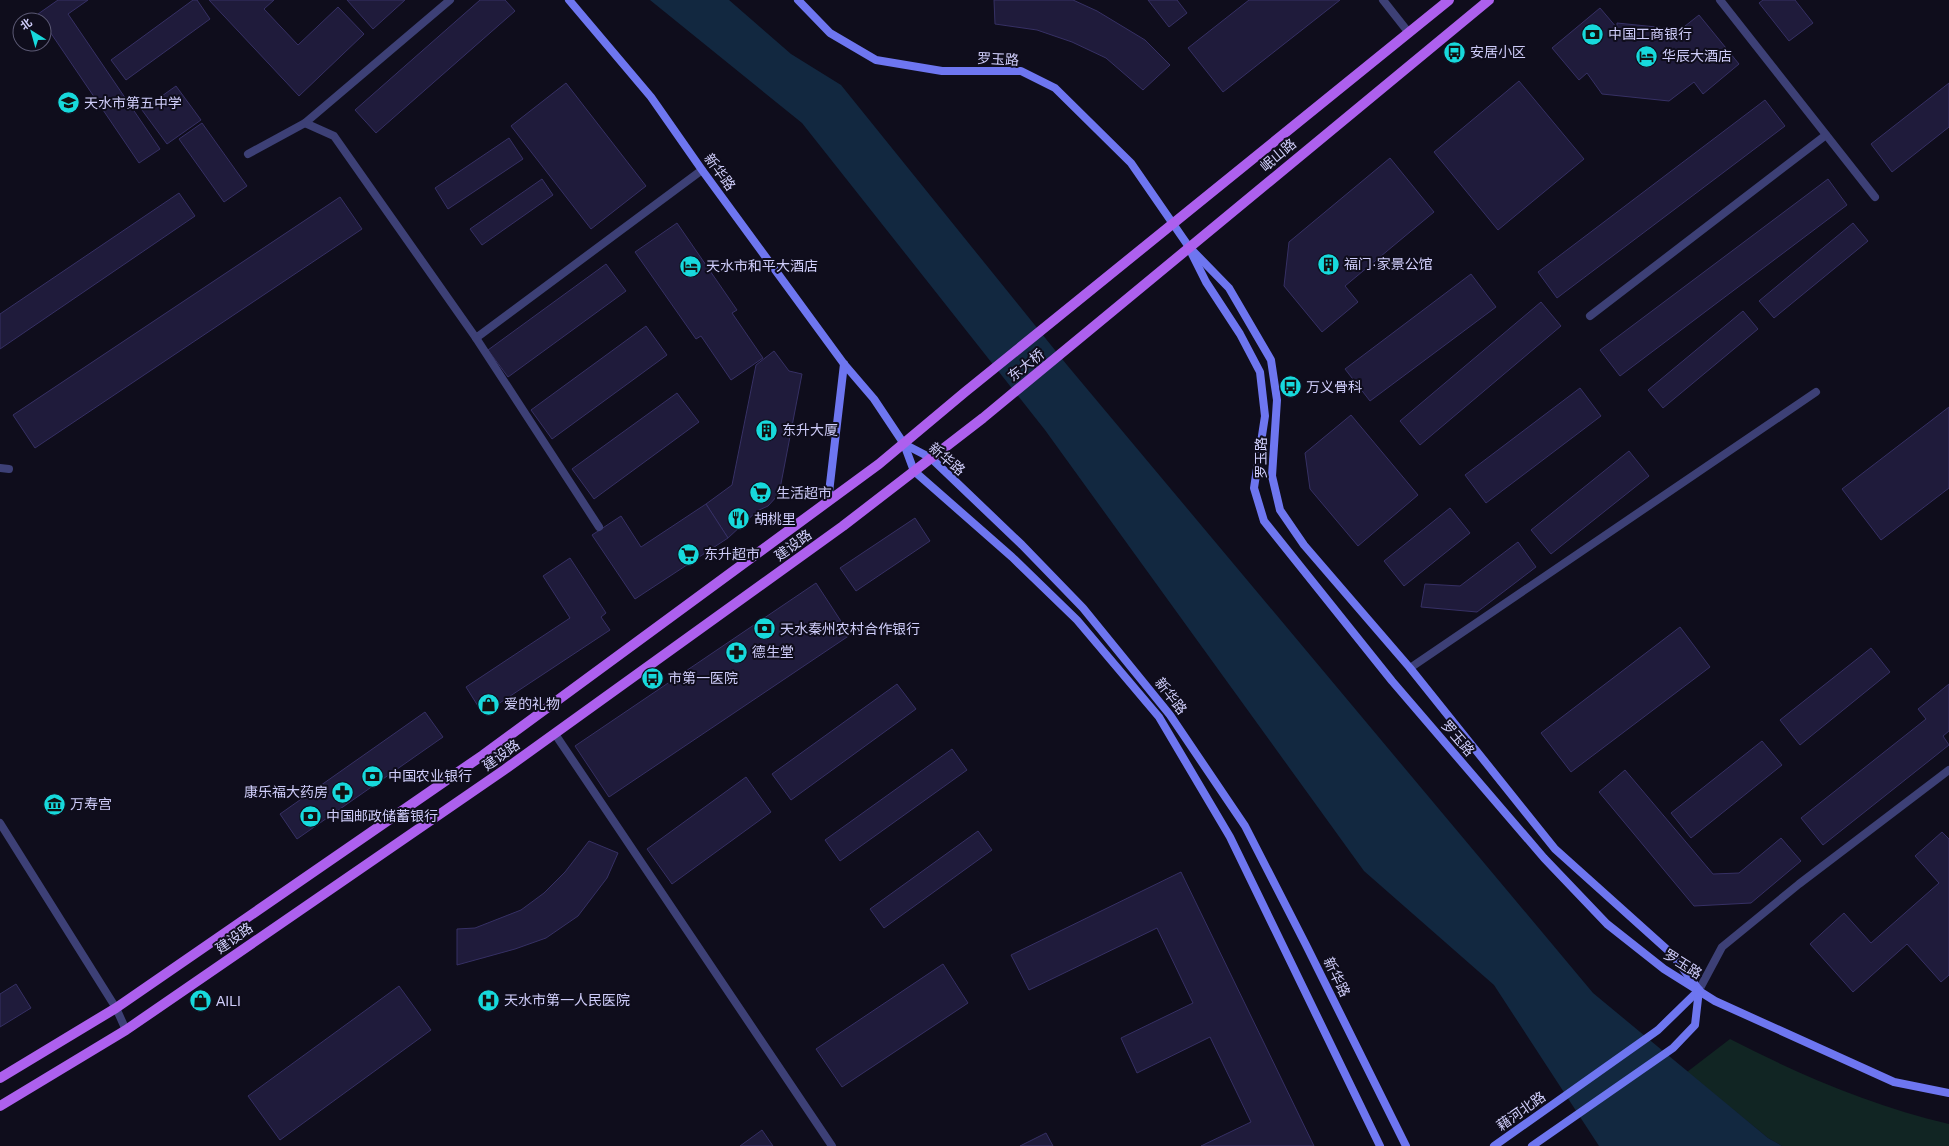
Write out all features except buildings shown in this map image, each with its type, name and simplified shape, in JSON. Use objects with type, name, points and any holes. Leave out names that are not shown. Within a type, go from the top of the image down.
[{"type":"main road","name":"新华路","points":[[569,0],[652,97],[702,170],[844,364],[874,398],[904,444],[914,471],[1012,557],[1076,620],[1159,717],[1230,837],[1380,1146]]},
{"type":"main road","name":"罗玉路","points":[[798,0],[830,33],[876,60],[942,71],[1020,72],[1056,88],[1131,163],[1189,247],[1229,288],[1271,360],[1278,400],[1272,476],[1280,510],[1304,545],[1410,668],[1555,849],[1672,954],[1699,990]]},
{"type":"main road","name":"岷山路","points":[[1066,310],[1449,0]]},
{"type":"main road","name":"岷山路","points":[[1086,333],[1489,0]]},
{"type":"main road","name":"罗玉路","points":[[1189,247],[1206,282],[1240,334],[1260,372],[1265,416],[1254,488],[1264,521],[1392,680],[1544,858],[1607,924],[1664,969],[1699,990]]},
{"type":"main road","name":"东大桥","points":[[965,392],[1066,310]]},
{"type":"main road","name":"东大桥","points":[[983,418],[1086,333]]},
{"type":"main road","points":[[828,501],[844,364]]},
{"type":"main road","name":"建设路","points":[[0,1078],[116,1008],[483,755],[904,444],[965,392]]},
{"type":"main road","name":"建设路","points":[[0,1106],[126,1030],[555,734],[837,531],[983,418]]},
{"type":"main road","name":"新华路","points":[[904,444],[931,458],[1022,545],[1083,608],[1170,715],[1245,826],[1306,944],[1406,1146]]},
{"type":"main road","points":[[1532,1146],[1673,1048],[1694,1025],[1699,990],[1715,1001],[1894,1082],[1949,1093]]},
{"type":"main road","name":"藉河北路","points":[[1494,1146],[1658,1030],[1699,990]]},
{"type":"street","points":[[248,154],[305,123],[450,0]]},
{"type":"street","points":[[1383,0],[1409,33]]},
{"type":"street","points":[[1720,0],[1875,197]]},
{"type":"street","points":[[305,123],[334,136],[476,338],[599,528]]},
{"type":"street","points":[[1590,316],[1826,135]]},
{"type":"street","points":[[476,338],[702,170]]},
{"type":"street","points":[[1410,668],[1816,392]]},
{"type":"street","points":[[0,468],[9,469]]},
{"type":"street","points":[[555,734],[832,1146]]},
{"type":"street","points":[[1699,990],[1722,948],[1799,884],[1949,770]]},
{"type":"street","points":[[0,823],[116,1008],[126,1030]]},
{"type":"green space","points":[[1730,1039],[1783,1065],[1864,1099],[1920,1117],[1949,1124],[1949,1146],[1782,1146],[1768,1138],[1687,1072]]},
{"type":"water","points":[[650,0],[729,0],[791,54],[841,85],[1067,365],[1593,993],[1768,1138],[1782,1146],[1599,1146],[1494,985],[1364,871],[1045,430],[802,123]]},
{"type":"place","name":"中国工商银行","points":[[1592,34]]},
{"type":"place","name":"安居小区","points":[[1454,52]]},
{"type":"place","name":"华辰大酒店","points":[[1646,56]]},
{"type":"place","name":"天水市第五中学","points":[[68,103]]},
{"type":"place","name":"福门·家景公馆","points":[[1329,264]]},
{"type":"place","name":"天水市和平大酒店","points":[[690,266]]},
{"type":"place","name":"万义骨科","points":[[1290,387]]},
{"type":"place","name":"东升大厦","points":[[767,430]]},
{"type":"place","name":"生活超市","points":[[761,493]]},
{"type":"place","name":"胡桃里","points":[[738,519]]},
{"type":"place","name":"东升超市","points":[[688,554]]},
{"type":"place","name":"天水秦州农村合作银行","points":[[765,629]]},
{"type":"place","name":"德生堂","points":[[737,652]]},
{"type":"place","name":"市第一医院","points":[[653,678]]},
{"type":"place","name":"爱的礼物","points":[[488,704]]},
{"type":"place","name":"中国农业银行","points":[[372,776]]},
{"type":"place","name":"康乐福大药房","points":[[343,792]]},
{"type":"place","name":"万寿宫","points":[[55,804]]},
{"type":"place","name":"中国邮政储蓄银行","points":[[311,816]]},
{"type":"place","name":"天水市第一人民医院","points":[[489,1000]]},
{"type":"place","name":"AILI","points":[[201,1001]]}]
